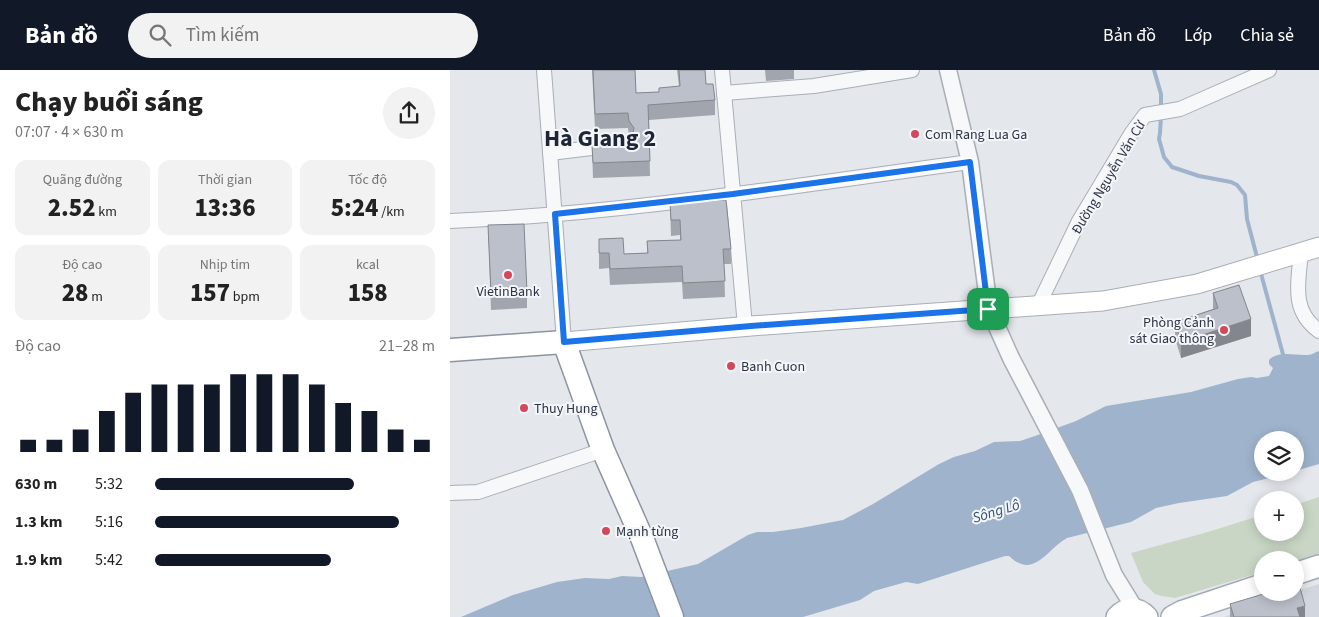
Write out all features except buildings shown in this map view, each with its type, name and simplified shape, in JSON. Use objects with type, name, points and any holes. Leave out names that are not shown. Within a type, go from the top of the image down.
[{"type":"highway","points":[[450,350],[564,342],[603,450],[642,538],[672,617]]},
{"type":"main road","points":[[564,342],[744,326],[1103,301],[1197,284],[1304,252]]},
{"type":"main road","points":[[1304,571],[1319,566]]},
{"type":"main road","points":[[1133,615],[1177,614],[1254,588]]},
{"type":"street","points":[[544,70],[564,342]]},
{"type":"street","points":[[722,70],[744,326]]},
{"type":"street","points":[[724,93],[814,86],[912,70]]},
{"type":"street","points":[[948,70],[970,162],[988,309],[1080,490],[1114,575],[1133,615]]},
{"type":"street","name":"Đường Nguyễn Văn Cừ","points":[[1039,304],[1079,221],[1131,134],[1146,115],[1180,108],[1269,70]]},
{"type":"street","points":[[550,153],[625,144]]},
{"type":"street","points":[[450,221],[523,218],[733,194],[970,162]]},
{"type":"street","points":[[1304,252],[1298,289],[1299,301],[1301,311],[1319,332]]},
{"type":"street","points":[[450,493],[478,492],[603,450]]},
{"type":"shaded area","points":[[1319,584],[1319,617],[1224,617],[1269,601],[1304,601],[1304,589]]},
{"type":"green space","points":[[1319,497],[1319,555],[1304,559],[1304,551],[1254,551],[1254,574],[1175,598],[1155,594],[1143,582],[1131,553],[1254,518],[1254,541],[1304,541],[1304,502]]},
{"type":"water","name":"Sông Lô","points":[[1319,351],[1319,464],[1304,468],[1304,431],[1254,431],[1254,481],[1257,481],[1227,496],[1156,508],[1131,522],[1067,538],[1033,564],[1018,563],[1009,556],[1005,556],[918,584],[906,582],[874,591],[860,600],[803,617],[461,617],[513,595],[557,582],[585,578],[641,577],[698,564],[748,535],[757,532],[773,532],[843,520],[939,464],[994,442],[1020,441],[1076,421],[1106,406],[1191,392],[1238,379],[1269,376],[1273,368],[1269,364],[1269,360],[1273,357],[1282,354],[1309,355]]},
{"type":"waterway","points":[[1154,70],[1161,94],[1161,109]]},
{"type":"waterway","points":[[1161,116],[1159,139],[1164,157],[1172,167],[1199,176],[1231,182],[1237,185],[1245,195],[1247,219],[1258,261]]},
{"type":"waterway","points":[[1260,270],[1284,358]]},
{"type":"place","name":"Com Rang Lua Ga","points":[[915,134]]},
{"type":"place","name":"VietinBank","points":[[508,275]]},
{"type":"place","name":"Phòng Cảnh sát Giao thông","points":[[1224,330]]},
{"type":"place","name":"Banh Cuon","points":[[731,366]]},
{"type":"place","name":"Thuy Hung","points":[[524,408]]},
{"type":"place","name":"Mạnh từng","points":[[606,531]]},
{"type":"district","name":"Hà Giang 2","points":[[600,138]]},
{"type":"route","points":[[970,162],[988,309],[564,342],[555,214],[733,194],[970,162]]}]
